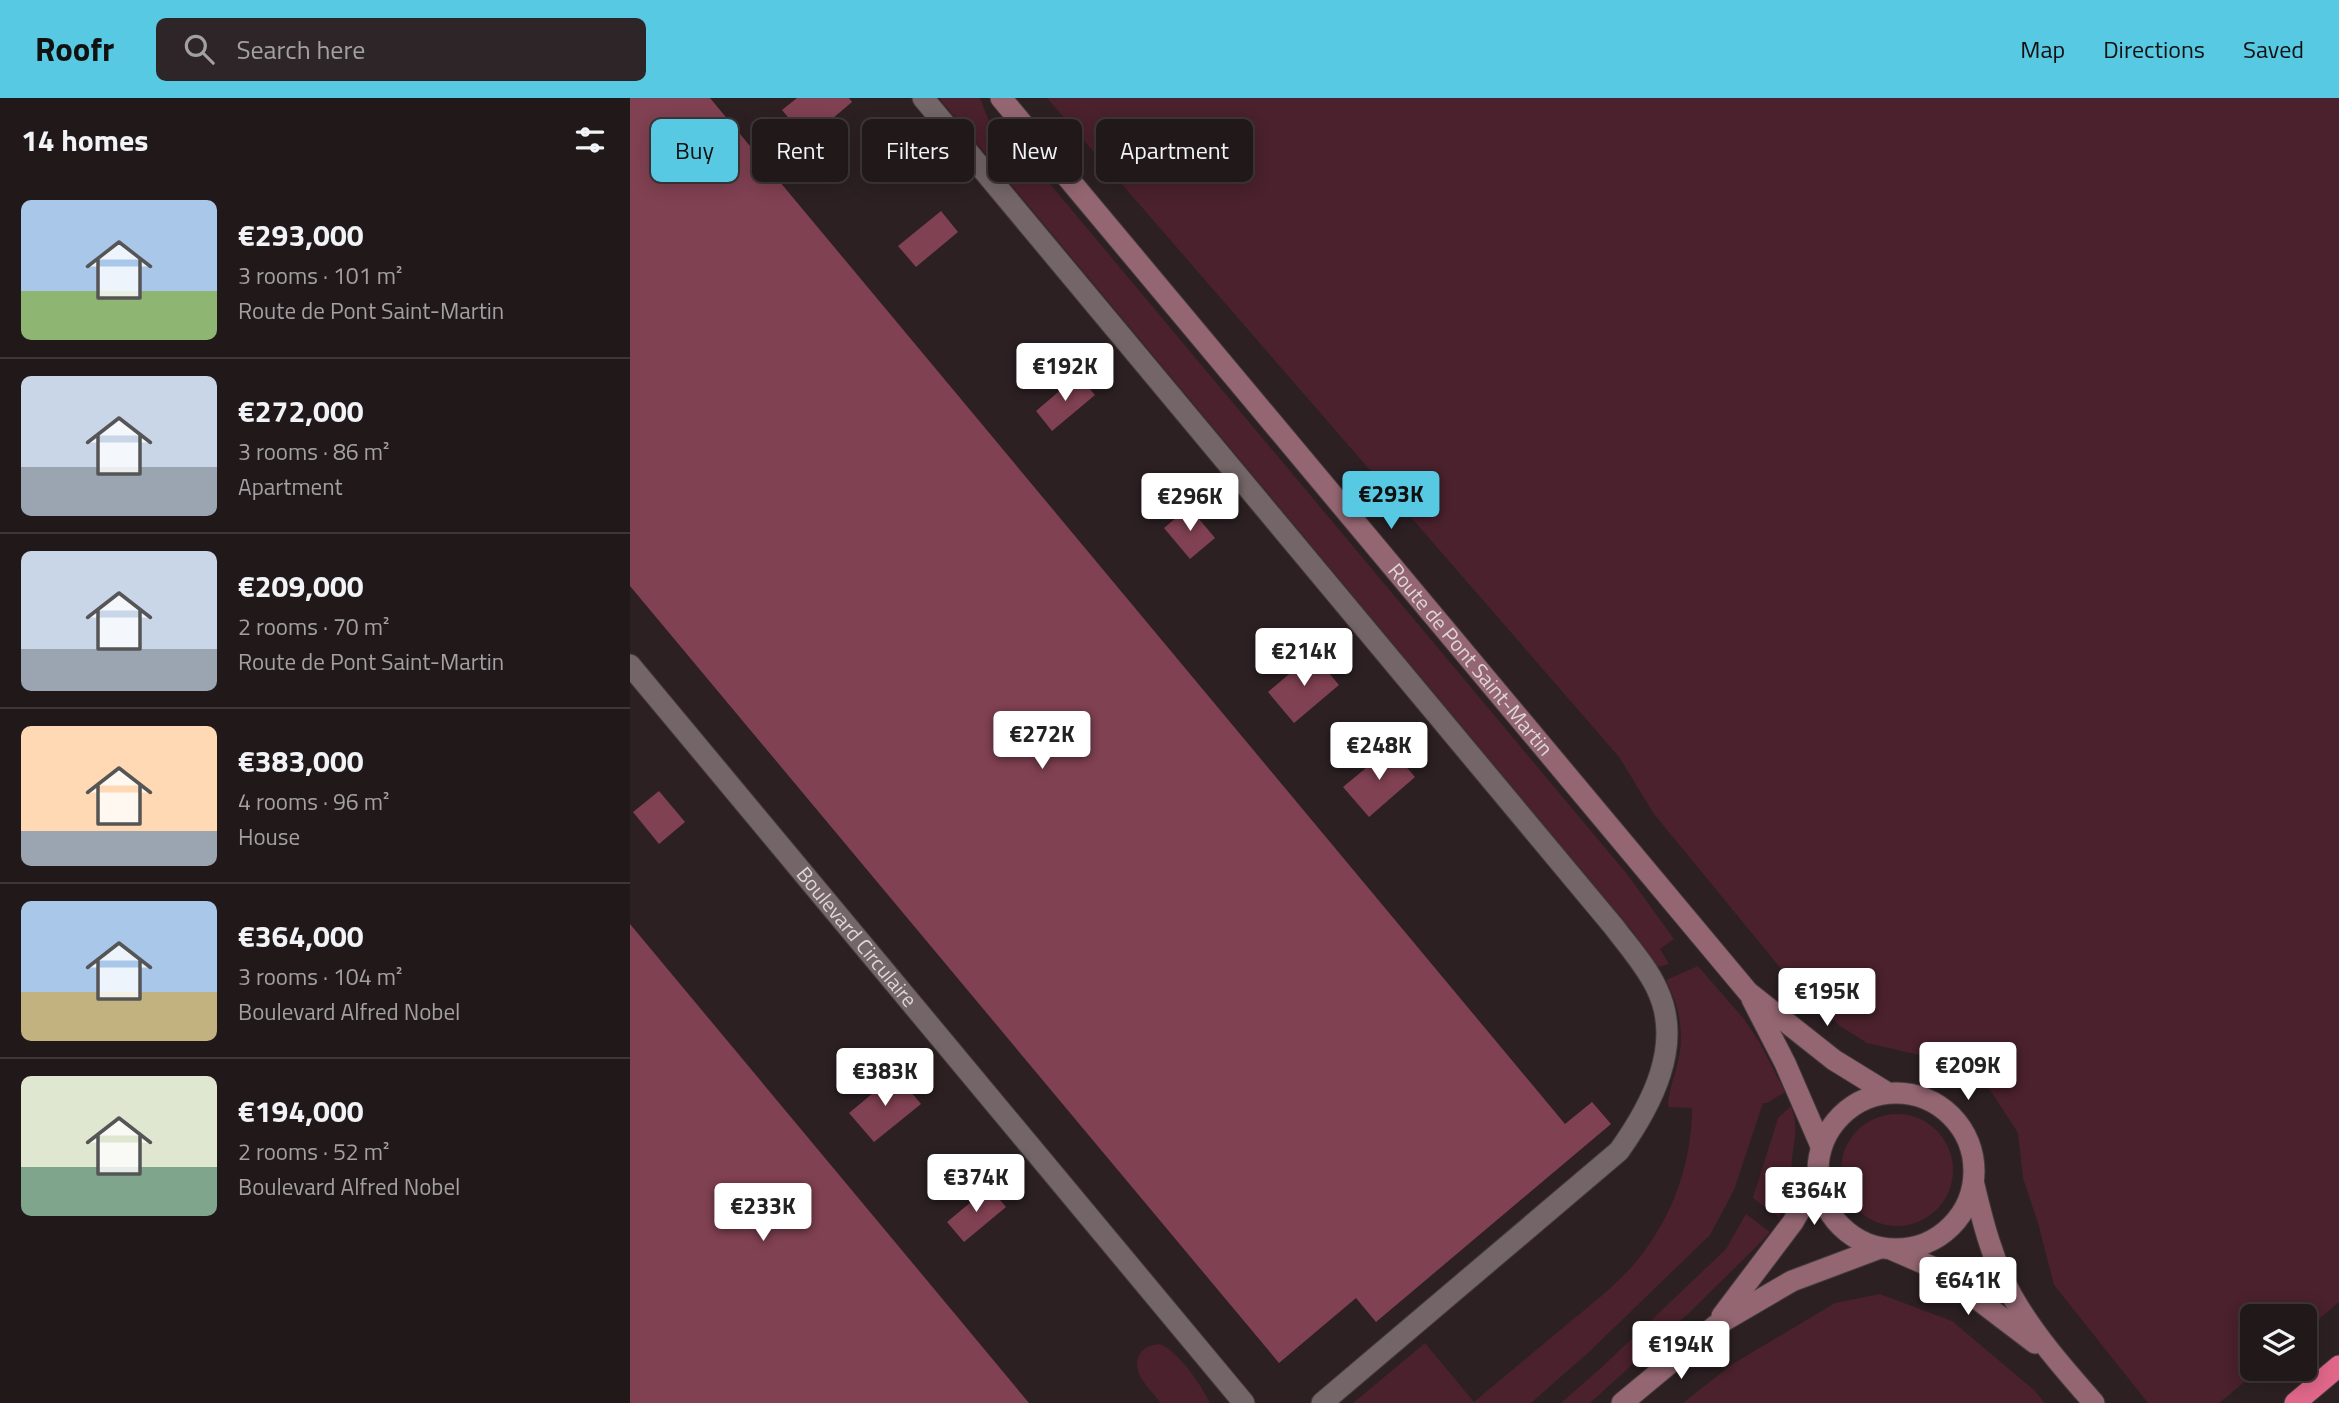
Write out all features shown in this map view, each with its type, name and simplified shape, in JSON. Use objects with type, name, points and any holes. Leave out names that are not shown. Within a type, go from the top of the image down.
[{"type":"highway","points":[[2295,1403],[2339,1366]]},
{"type":"main road","name":"Route de Pont Saint-Martin","points":[[1001,98],[1748,992],[1834,1060],[1886,1092]]},
{"type":"main road","points":[[1748,992],[1785,1063],[1821,1146]]},
{"type":"main road","points":[[1622,1403],[1714,1326],[1792,1281],[1885,1249],[1907,1248],[1934,1239],[1948,1229],[1966,1206],[1973,1183],[1974,1163],[1966,1134],[1953,1116],[1938,1104],[1919,1095],[1886,1092],[1871,1095],[1845,1110],[1830,1127],[1821,1146],[1817,1180],[1832,1217],[1857,1239],[1885,1249],[1939,1270],[2014,1325],[2059,1363]]},
{"type":"main road","points":[[1714,1326],[1793,1222],[1817,1180]]},
{"type":"main road","points":[[1973,1183],[1984,1230],[2012,1296],[2059,1363],[2094,1403]]},
{"type":"lane","points":[[923,98],[1614,927],[1657,989],[1665,1012],[1665,1049],[1659,1082],[1635,1128],[1619,1151],[1322,1403]]},
{"type":"lane","name":"Boulevard Circulaire","points":[[630,665],[1244,1403]]},
{"type":"shaded area","points":[[939,98],[980,98],[988,119],[988,157],[974,140],[974,119],[956,119]]},
{"type":"shaded area","points":[[1047,98],[2339,98],[2339,1302],[2317,1321],[2317,1304],[2240,1304],[2240,1381],[2246,1381],[2219,1403],[2148,1403],[2054,1285],[2023,1178],[2018,1133],[1990,1090],[1941,1060],[1867,1043],[1840,1026],[1791,981],[1654,814],[1619,757],[1120,182],[1253,182],[1253,119],[1096,119],[1096,154],[1082,138],[1082,119],[1065,119]]},
{"type":"shaded area","points":[[1009,182],[1048,182],[1627,874],[1674,939],[1660,949],[1669,964],[1658,967],[1633,932]]},
{"type":"shaded area","points":[[1698,966],[1744,1019],[1760,1043],[1785,1092],[1763,1103],[1734,1190],[1710,1235],[1589,1352],[1531,1403],[1353,1403],[1425,1343],[1474,1402],[1601,1296],[1638,1260],[1652,1241],[1674,1200],[1691,1132],[1692,1108],[1669,1107],[1668,1104],[1680,1050],[1681,1029],[1666,980]]},
{"type":"shaded area","points":[[1791,1106],[1795,1121],[1795,1139],[1788,1190],[1779,1218],[1753,1198],[1778,1118]]},
{"type":"shaded area","points":[[1897,1114],[1919,1118],[1937,1130],[1949,1148],[1953,1170],[1949,1192],[1937,1210],[1919,1222],[1897,1226],[1875,1222],[1857,1210],[1845,1192],[1841,1170],[1845,1148],[1857,1130],[1875,1118]]},
{"type":"shaded area","points":[[1746,1214],[1770,1232],[1761,1242],[1688,1314],[1590,1403],[1561,1403],[1726,1249]]},
{"type":"shaded area","points":[[1880,1294],[1952,1321],[2034,1390],[2045,1403],[1683,1403],[1731,1365],[1835,1303]]},
{"type":"shaded area","points":[[1159,1344],[1181,1360],[1210,1403],[1161,1403],[1139,1374],[1137,1367],[1142,1352]]},
{"type":"building","points":[[630,98],[710,98],[728,119],[651,119],[651,182],[738,182],[738,132],[752,148],[752,182],[780,182],[1565,1124],[1592,1102],[1611,1124],[1376,1322],[1356,1298],[1279,1363],[630,586]]},
{"type":"building","points":[[797,98],[849,98],[852,102],[832,119],[790,119],[782,110]]},
{"type":"building","points":[[941,211],[958,232],[916,267],[898,246]]},
{"type":"building","points":[[1078,375],[1095,395],[1052,431],[1036,411]]},
{"type":"building","points":[[1189,507],[1215,538],[1190,559],[1164,528]]},
{"type":"building","points":[[1313,654],[1339,685],[1294,723],[1268,692]]},
{"type":"building","points":[[1390,748],[1415,777],[1369,817],[1343,787]]},
{"type":"building","points":[[659,791],[685,822],[659,844],[633,812]]},
{"type":"building","points":[[630,924],[920,1272],[1029,1403],[630,1403]]},
{"type":"building","points":[[896,1074],[921,1104],[874,1142],[849,1113]]},
{"type":"building","points":[[989,1187],[1006,1207],[964,1242],[947,1222]]}]
